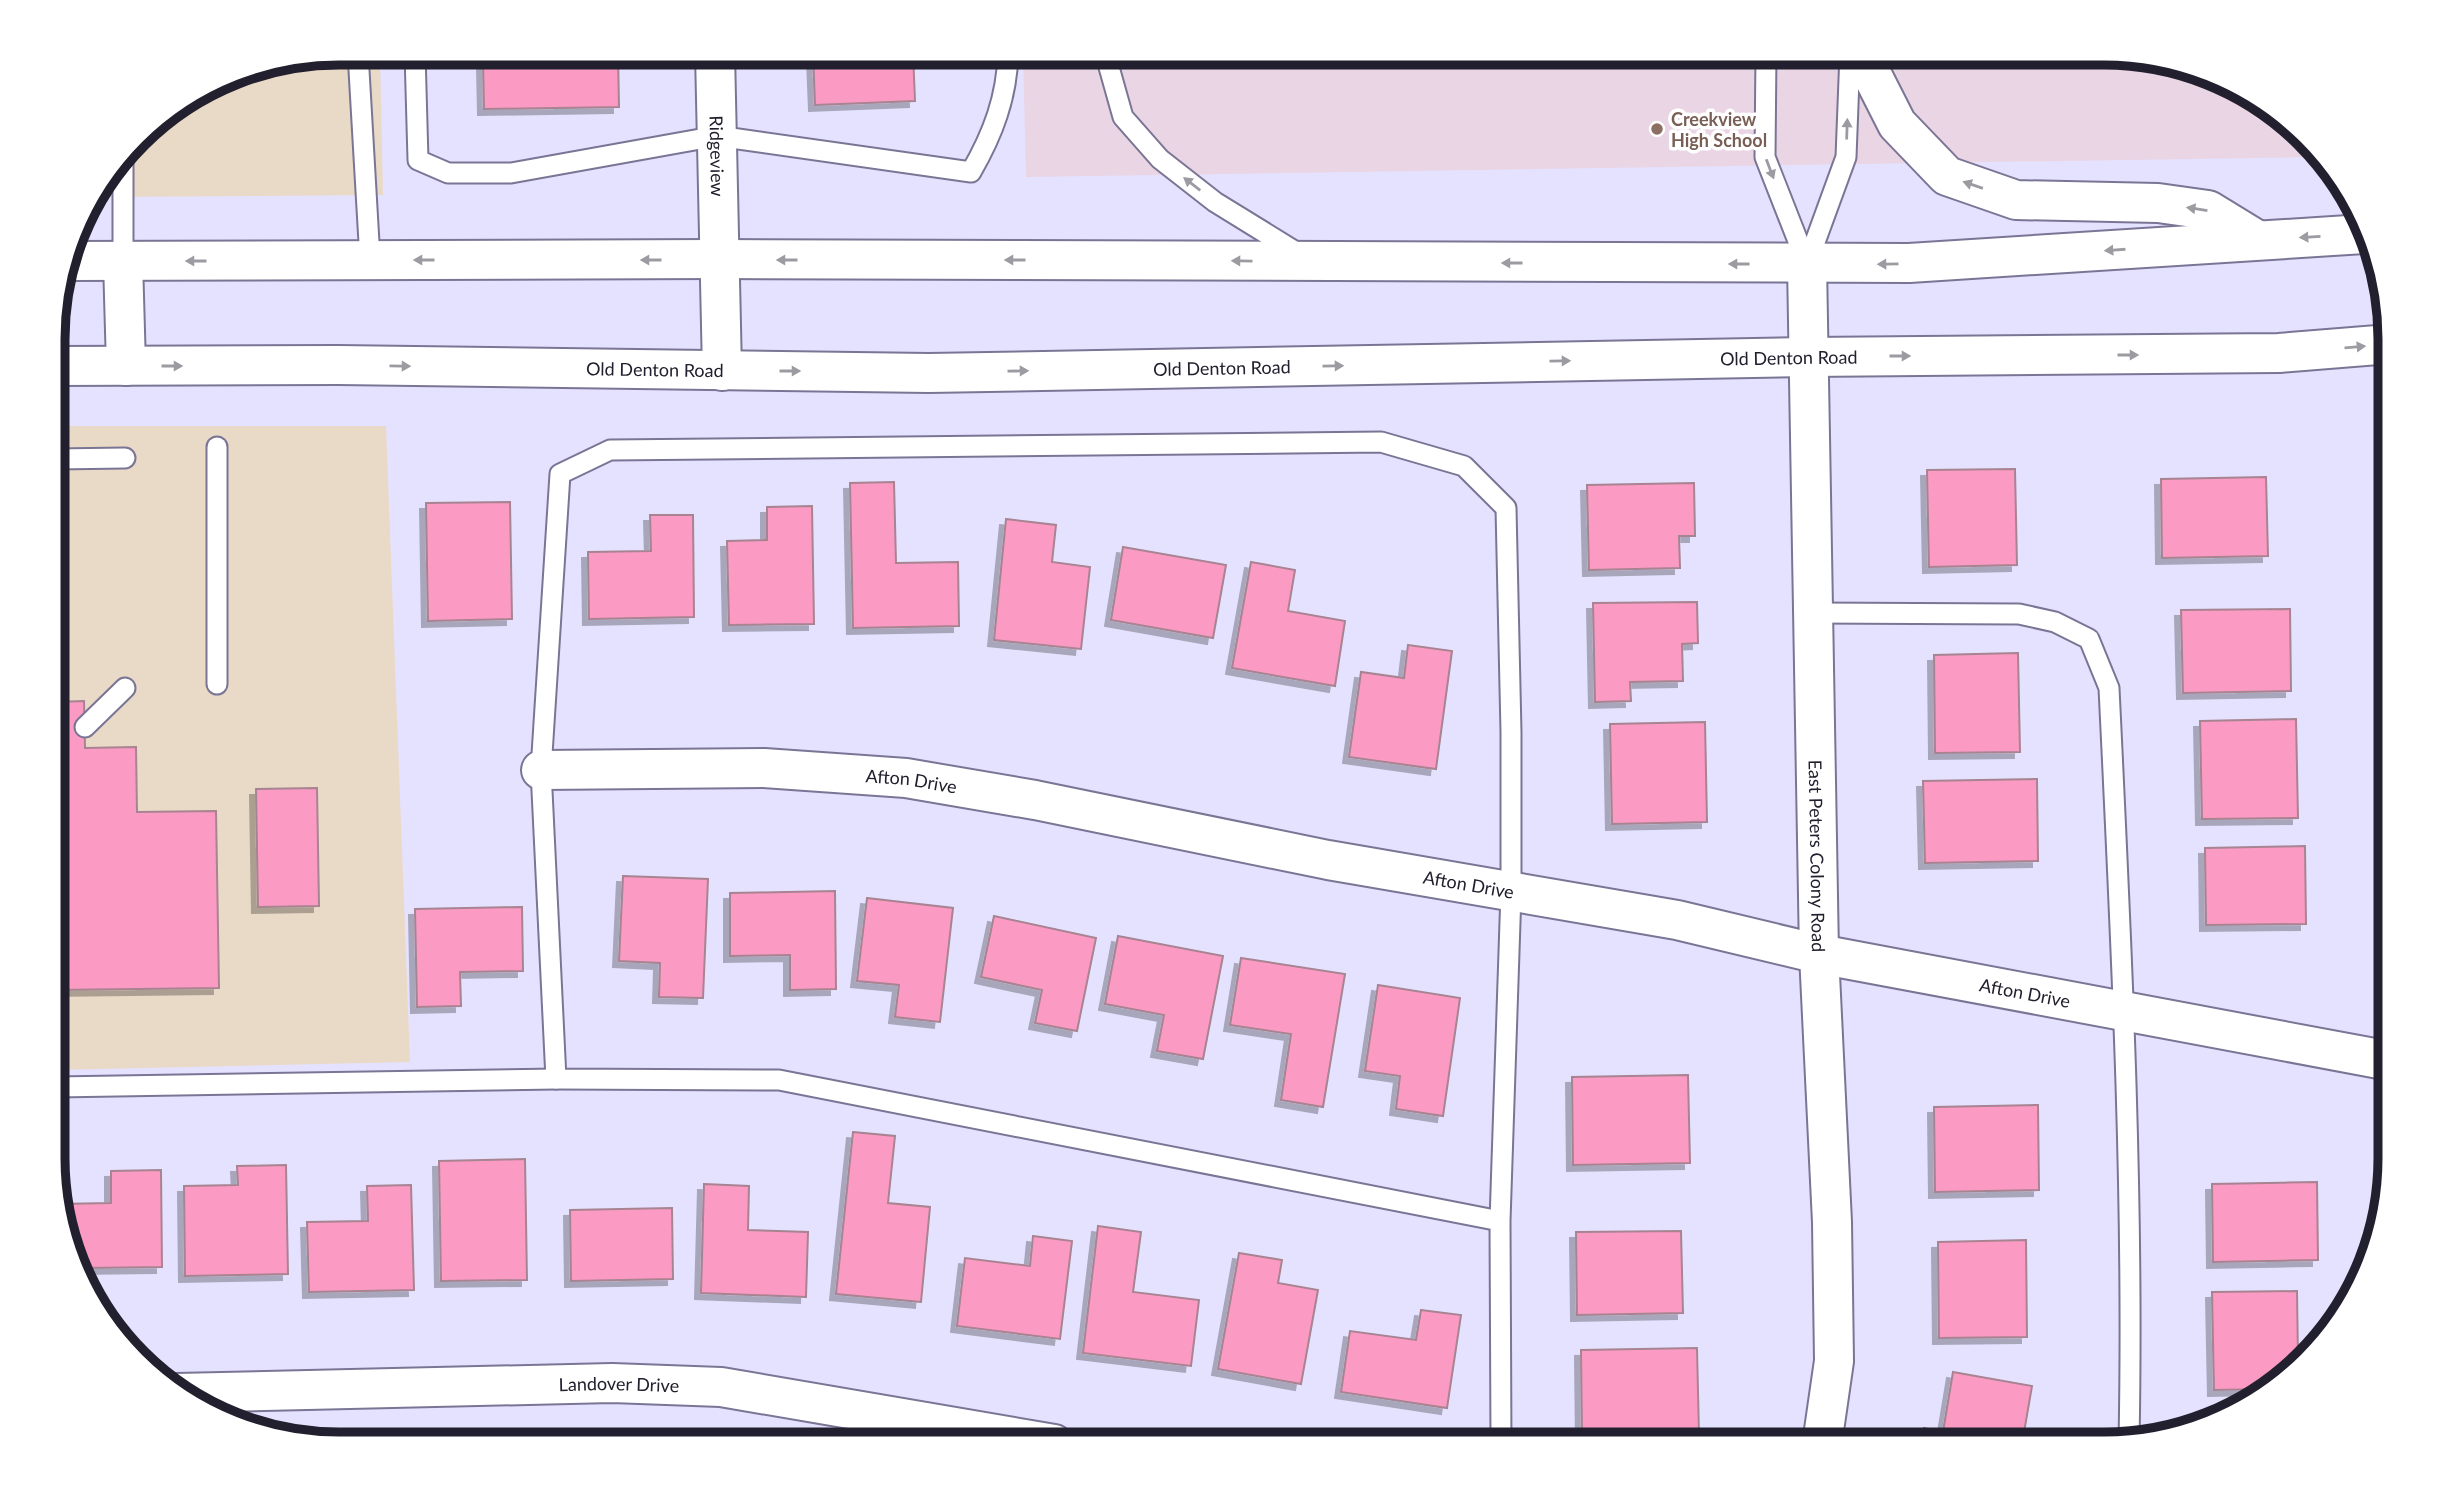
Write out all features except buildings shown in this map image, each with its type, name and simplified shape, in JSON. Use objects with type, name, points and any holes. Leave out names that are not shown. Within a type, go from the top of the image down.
[{"type":"main road","name":"Ridgeview","points":[[715,65],[722,371]]},
{"type":"main road","points":[[1868,65],[1897,124],[1947,176],[2016,200],[2158,203],[2208,210],[2257,240]]},
{"type":"main road","points":[[76,261],[1909,263],[2357,234]]},
{"type":"main road","points":[[123,261],[126,366]]},
{"type":"main road","name":"East Peters Colony Road","points":[[1807,264],[1819,954],[1832,1222],[1834,1361],[1824,1432]]},
{"type":"main road","name":"Old Denton Road","points":[[65,366],[338,365],[929,373],[1808,357],[2279,353],[2378,345]]},
{"type":"main road","name":"Afton Drive","points":[[541,770],[764,768],[906,778],[1035,800],[1328,860],[1676,920],[1819,954],[2378,1058]]},
{"type":"main road","name":"Landover Drive","points":[[196,1393],[612,1383],[721,1387],[892,1431]]},
{"type":"lane","points":[[359,65],[370,260]]},
{"type":"lane","points":[[415,65],[418,160],[448,173],[511,173],[717,136],[971,172],[987,144],[1007,82],[1008,65]]},
{"type":"lane","points":[[1109,65],[1123,117],[1160,159],[1215,202],[1311,261]]},
{"type":"lane","points":[[1766,65],[1765,157],[1807,264]]},
{"type":"lane","points":[[1807,264],[1846,156],[1850,65]]},
{"type":"lane","points":[[122,171],[123,261]]},
{"type":"lane","points":[[556,1079],[541,770],[560,474],[610,450],[1381,442],[1464,466],[1506,508],[1511,719],[1511,892],[1500,1221],[1500,1432]]},
{"type":"lane","points":[[217,447],[217,684]]},
{"type":"lane","points":[[65,459],[125,458]]},
{"type":"lane","points":[[1813,613],[2019,614],[2056,622],[2089,639],[2109,688],[2124,1011],[2130,1279],[2129,1431]]},
{"type":"lane","points":[[85,727],[125,688]]},
{"type":"lane","points":[[65,1087],[556,1079],[779,1080],[1500,1221]]},
{"type":"shaded area","points":[[320,65],[380,65],[383,195],[104,197],[121,172],[145,145],[172,121],[201,101],[250,79]]},
{"type":"shaded area","name":"Creekview High School","points":[[1023,65],[2123,65],[2176,74],[2226,93],[2271,121],[2309,157],[1026,177]]},
{"type":"shaded area","points":[[65,426],[386,426],[410,1062],[65,1070]]},
{"type":"place","name":"Creekview High School","points":[[1657,129]]}]
